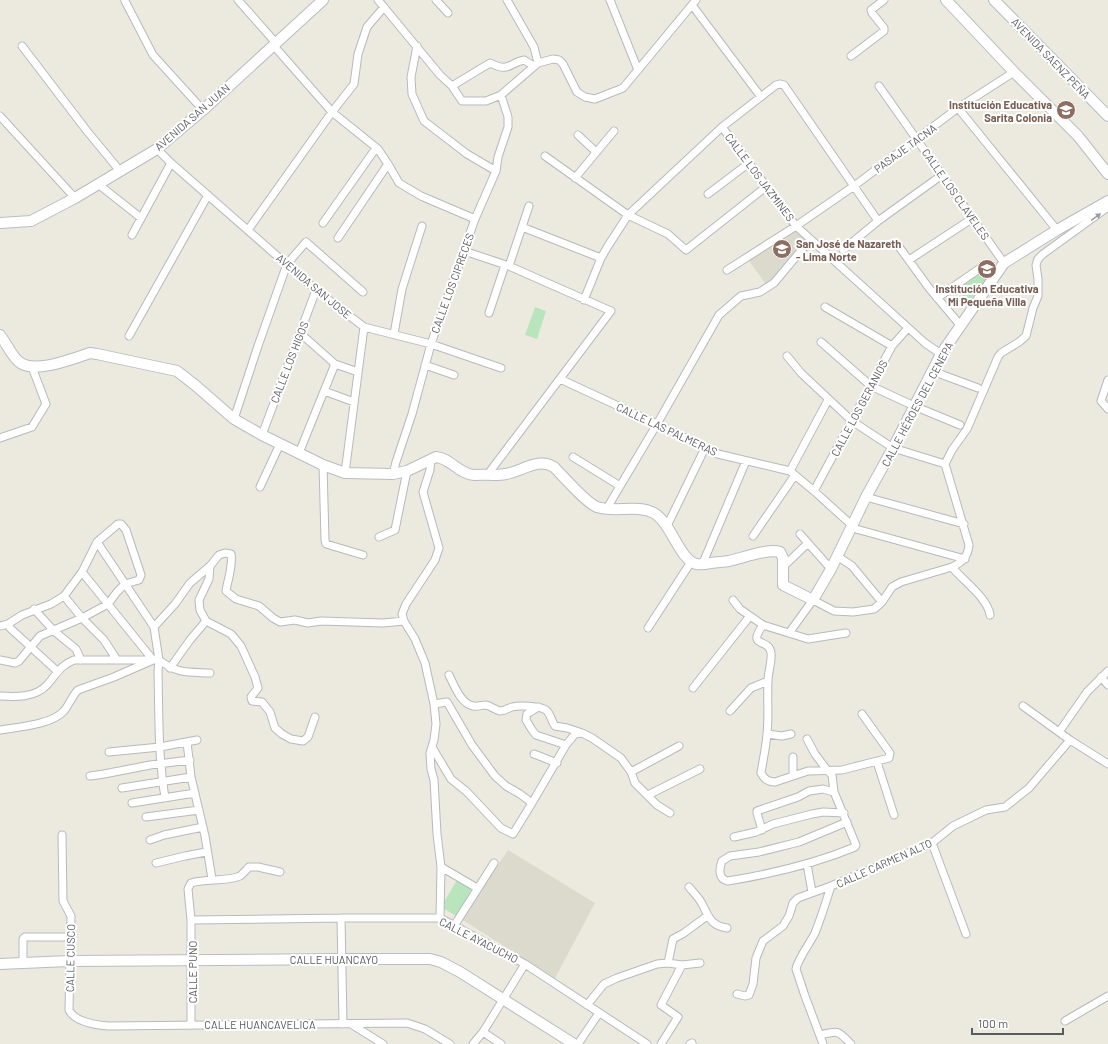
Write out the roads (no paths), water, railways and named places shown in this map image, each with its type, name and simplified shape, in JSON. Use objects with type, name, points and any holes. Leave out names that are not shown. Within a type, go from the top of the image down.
[{"type":"street","points":[[238,0],[332,112],[376,148],[388,164],[399,183],[421,196],[475,219]]},
{"type":"street","name":"AVENIDA SAN JUAN","points":[[0,223],[31,221],[75,198],[157,149],[203,110],[323,0]]},
{"type":"street","points":[[378,0],[440,74],[452,86],[462,101],[486,101],[501,95],[536,64],[553,59],[558,60],[563,64],[577,92],[585,97],[595,99],[623,88],[694,2],[761,97]]},
{"type":"street","points":[[436,0],[448,13]]},
{"type":"street","points":[[507,0],[534,46],[536,64]]},
{"type":"street","points":[[610,0],[638,70]]},
{"type":"street","points":[[851,56],[884,31],[884,28],[871,10],[884,0]]},
{"type":"street","points":[[946,0],[1014,72],[1078,136],[1108,174]]},
{"type":"street","name":"AVENIDA SAENZ PEÑA","points":[[994,0],[1108,116]]},
{"type":"street","points":[[125,1],[153,55],[203,110]]},
{"type":"street","points":[[248,230],[332,112],[354,84],[358,54],[367,27],[384,7]]},
{"type":"street","points":[[22,46],[87,131],[120,171]]},
{"type":"street","points":[[417,46],[411,76],[412,94],[424,121],[468,154],[496,171]]},
{"type":"street","points":[[452,86],[490,63],[501,68],[507,68],[524,60],[536,64]]},
{"type":"street","name":"PASAJE TACNA","points":[[727,270],[796,226],[854,186],[958,108],[1014,72]]},
{"type":"street","points":[[584,300],[601,258],[628,215],[722,127],[776,85],[784,85],[878,221]]},
{"type":"street","name":"CALLE LOS CLAVELES","points":[[879,86],[1004,263]]},
{"type":"street","name":"CALLE LOS CIPRECES","points":[[393,474],[412,414],[431,344],[475,219],[496,171],[498,157],[508,127],[508,117],[501,95]]},
{"type":"street","points":[[958,108],[1057,230]]},
{"type":"street","points":[[0,116],[75,198]]},
{"type":"street","name":"CALLE LOS JAZMINES","points":[[722,127],[796,226],[908,328],[925,343],[941,354]]},
{"type":"street","points":[[575,178],[614,131]]},
{"type":"street","points":[[578,135],[596,152]]},
{"type":"street","points":[[323,223],[376,148]]},
{"type":"street","name":"AVENIDA SAN JOSE","points":[[157,149],[316,290],[364,327],[431,344],[501,368]]},
{"type":"street","points":[[545,156],[628,215],[668,234],[686,250],[767,186]]},
{"type":"street","points":[[708,194],[749,162]]},
{"type":"street","points":[[132,235],[171,163]]},
{"type":"street","points":[[338,238],[388,164]]},
{"type":"street","points":[[843,250],[878,221],[942,175]]},
{"type":"street","points":[[98,184],[141,218]]},
{"type":"street","points":[[129,336],[208,195]]},
{"type":"street","name":"CALLE HÉROES DEL CENEPA","points":[[789,633],[832,569],[866,497],[941,354],[1004,263],[1057,230],[1108,201]]},
{"type":"street","points":[[489,314],[529,206]]},
{"type":"street","points":[[0,335],[18,361],[32,367],[46,366],[90,353],[177,371],[234,419],[262,435],[323,465],[346,473],[393,474],[407,471],[424,464],[431,458],[440,457],[468,475],[506,474],[541,462],[549,464],[554,467],[580,494],[596,506],[607,508],[645,509],[655,514],[667,526],[690,562],[702,565],[776,551],[782,554],[784,566],[784,585],[834,610],[853,612],[874,608],[882,602],[892,588],[901,582],[952,567],[965,559],[968,554],[969,545],[945,464],[952,450],[967,429],[998,357],[1001,353],[1026,336],[1033,308],[1038,296],[1036,265],[1038,260],[1043,254],[1108,208]]},
{"type":"street","points":[[909,260],[973,218]]},
{"type":"street","points":[[394,334],[402,289],[422,226]]},
{"type":"street","points":[[522,227],[601,258]]},
{"type":"street","points":[[607,508],[719,315],[741,296],[760,292],[774,283],[810,240]]},
{"type":"street","points":[[234,419],[287,264],[306,242],[363,292]]},
{"type":"street","points":[[897,244],[937,298],[961,326]]},
{"type":"street","points":[[464,251],[507,265],[611,311],[488,474]]},
{"type":"street","points":[[937,298],[979,269]]},
{"type":"street","name":"CALLE LOS HIGOS","points":[[262,435],[316,290]]},
{"type":"street","points":[[825,307],[892,346]]},
{"type":"street","points":[[346,473],[364,327]]},
{"type":"street","name":"CALLE LOS GERANIOS","points":[[814,491],[892,346],[908,328]]},
{"type":"street","points":[[300,333],[335,364],[358,372]]},
{"type":"street","points":[[821,342],[871,386],[960,425]]},
{"type":"street","points":[[787,356],[800,373],[852,421],[893,448],[945,464]]},
{"type":"street","points":[[299,453],[335,364]]},
{"type":"street","points":[[425,365],[454,375]]},
{"type":"street","points":[[0,438],[32,427],[46,404],[32,367]]},
{"type":"street","points":[[932,371],[978,388]]},
{"type":"street","name":"CALLE LAS PALMERAS","points":[[560,379],[718,454],[792,473],[856,529],[965,559]]},
{"type":"street","points":[[1108,380],[1101,401],[1108,409]]},
{"type":"street","points":[[324,391],[354,402]]},
{"type":"street","points":[[753,536],[792,473],[828,400]]},
{"type":"street","points":[[260,487],[280,444]]},
{"type":"street","points":[[667,526],[705,448]]},
{"type":"street","points":[[573,457],[620,486]]},
{"type":"street","points":[[431,458],[430,470],[423,492],[439,548],[436,560],[406,604],[402,614],[425,663],[434,704],[436,724],[430,753],[431,769],[434,780],[437,834],[441,867],[440,918]]},
{"type":"street","points":[[702,565],[746,461]]},
{"type":"street","points":[[323,465],[326,544],[363,555]]},
{"type":"street","points":[[379,537],[395,530],[407,471]]},
{"type":"street","points":[[866,497],[964,524]]},
{"type":"street","points":[[0,626],[8,624],[34,609],[51,604],[64,596],[82,572],[96,542],[118,524],[121,524],[126,530],[141,575],[139,580],[125,584],[108,604],[82,618],[40,636],[19,661],[15,663],[0,660]]},
{"type":"street","points":[[800,534],[832,569]]},
{"type":"street","points":[[96,542],[154,627],[158,671],[162,781],[165,798]]},
{"type":"street","points":[[784,566],[808,543]]},
{"type":"street","points":[[154,627],[175,604],[190,583],[210,566],[219,555],[225,553],[231,554],[232,561],[226,591],[236,599],[259,606],[280,622],[295,620],[308,622],[383,623],[404,621]]},
{"type":"street","points":[[837,556],[852,566],[882,602]]},
{"type":"street","points":[[648,628],[690,562]]},
{"type":"street","points":[[210,566],[209,579],[199,600],[200,610],[206,621],[231,634],[241,646],[258,688],[251,697],[252,701],[262,702],[270,712],[275,728],[291,739],[303,741],[308,737],[315,717]]},
{"type":"street","points":[[952,567],[958,575],[981,597],[990,611],[990,615]]},
{"type":"street","points":[[82,572],[156,660],[179,671],[210,673]]},
{"type":"street","points":[[64,596],[82,618],[104,640],[117,660]]},
{"type":"street","points":[[733,600],[740,608],[763,625],[789,633],[811,639],[846,633]]},
{"type":"street","points":[[34,609],[54,631],[76,649],[81,660]]},
{"type":"street","points":[[693,688],[750,616]]},
{"type":"street","points":[[170,668],[206,621]]},
{"type":"street","points":[[8,624],[10,628],[57,671]]},
{"type":"street","points":[[763,625],[756,637],[757,640],[768,647],[771,652],[768,681],[767,734],[762,773],[767,780],[775,782],[808,771],[842,770],[889,758],[891,754],[862,714]]},
{"type":"street","points":[[0,696],[16,697],[32,694],[46,686],[57,671],[65,664],[74,660],[156,660]]},
{"type":"street","points":[[0,730],[24,726],[57,717],[68,705],[78,690],[156,660]]},
{"type":"street","points":[[1059,732],[1087,692],[1108,671]]},
{"type":"street","points":[[449,675],[464,701],[469,705],[475,707],[485,705],[498,710],[512,707],[538,707],[545,709],[550,715],[555,726],[567,728],[592,738],[621,758],[631,772],[635,783],[657,805],[670,813]]},
{"type":"street","points":[[1101,677],[1108,685]]},
{"type":"street","points":[[730,711],[751,688],[768,681]]},
{"type":"street","points":[[434,704],[447,702],[472,745],[495,776],[506,786],[532,803]]},
{"type":"street","points":[[1023,706],[1070,740],[1108,764]]},
{"type":"street","points":[[538,707],[527,714],[526,720],[532,730],[536,735],[566,744]]},
{"type":"street","points":[[432,747],[451,779],[467,792],[501,828],[513,834],[557,763],[566,744],[575,734],[582,733]]},
{"type":"street","points":[[767,734],[782,736],[791,734]]},
{"type":"street","points":[[807,739],[826,770],[832,775],[834,792],[844,813],[856,845],[855,848],[807,864],[768,874],[728,881],[723,880],[720,872],[722,861],[730,856],[759,852],[791,844],[847,822]]},
{"type":"street","points":[[109,752],[160,747],[197,740]]},
{"type":"street","name":"CALLE CARMEN ALTO","points":[[823,1044],[796,969],[797,964],[808,947],[815,932],[831,886],[932,843],[953,826],[986,810],[1006,807],[1029,788],[1070,740]]},
{"type":"street","points":[[187,742],[191,777],[203,827],[206,852],[212,879],[225,879],[240,876],[249,867],[258,867],[280,872]]},
{"type":"street","points":[[631,772],[679,746]]},
{"type":"street","points":[[534,754],[557,763]]},
{"type":"street","points":[[793,757],[793,775]]},
{"type":"street","points":[[90,776],[190,760]]},
{"type":"street","points":[[876,762],[894,815]]},
{"type":"street","points":[[648,795],[700,769]]},
{"type":"street","points":[[122,788],[191,777]]},
{"type":"street","points":[[762,830],[757,811],[798,797],[809,791],[824,789],[834,792]]},
{"type":"street","points":[[132,803],[195,793]]},
{"type":"street","points":[[146,817],[199,810]]},
{"type":"street","points":[[734,837],[762,830],[773,824],[812,814],[823,812],[844,813]]},
{"type":"street","points":[[150,840],[164,835],[203,827]]},
{"type":"street","name":"CALLE CUSCO","points":[[62,835],[63,901],[71,916],[69,1010]]},
{"type":"street","points":[[932,843],[966,934]]},
{"type":"street","points":[[156,864],[206,852]]},
{"type":"street","points":[[454,926],[494,863]]},
{"type":"street","points":[[807,864],[812,892]]},
{"type":"street","points":[[441,867],[477,888]]},
{"type":"street","name":"CALLE PUNO","points":[[191,1024],[192,960],[191,920],[188,890],[191,883],[212,879]]},
{"type":"street","points":[[737,994],[746,996],[749,995],[753,984],[756,958],[763,941],[784,926],[793,903],[798,898],[831,886]]},
{"type":"street","points":[[689,887],[701,902],[707,916],[715,924],[727,928]]},
{"type":"street","points":[[668,963],[673,939],[707,916]]},
{"type":"street","points":[[341,918],[343,1024]]},
{"type":"street","name":"CALLE AYACUCHO","points":[[191,920],[440,918],[525,964],[647,1044]]},
{"type":"street","points":[[23,963],[23,939],[70,938]]},
{"type":"street","name":"CALLE HUANCAYO","points":[[0,964],[70,961],[430,959],[460,972],[574,1044]]},
{"type":"street","points":[[587,1005],[604,984],[630,974],[657,964],[668,963],[682,965],[700,963]]},
{"type":"street","points":[[474,1044],[525,964]]},
{"type":"street","points":[[661,1044],[678,1017],[661,1005],[682,965]]},
{"type":"street","points":[[1065,1021],[1108,996]]},
{"type":"street","name":"CALLE HUANCAVELICA","points":[[69,1010],[74,1016],[83,1021],[103,1025],[411,1024],[425,1029],[450,1044]]},
{"type":"street","points":[[578,1044],[599,1013]]},
{"type":"street","points":[[350,1024],[383,1044]]},
{"type":"street","points":[[483,1032],[501,1044]]},
{"type":"street","points":[[821,1035],[838,1032],[851,1044]]},
{"type":"place","name":"Institución Educativa Sarita Colonia","points":[[1066,110]]},
{"type":"place","name":"San José de Nazareth - Lima Norte","points":[[782,249]]},
{"type":"place","name":"Institución Educativa Mi Pequeña Villa","points":[[987,269]]}]
